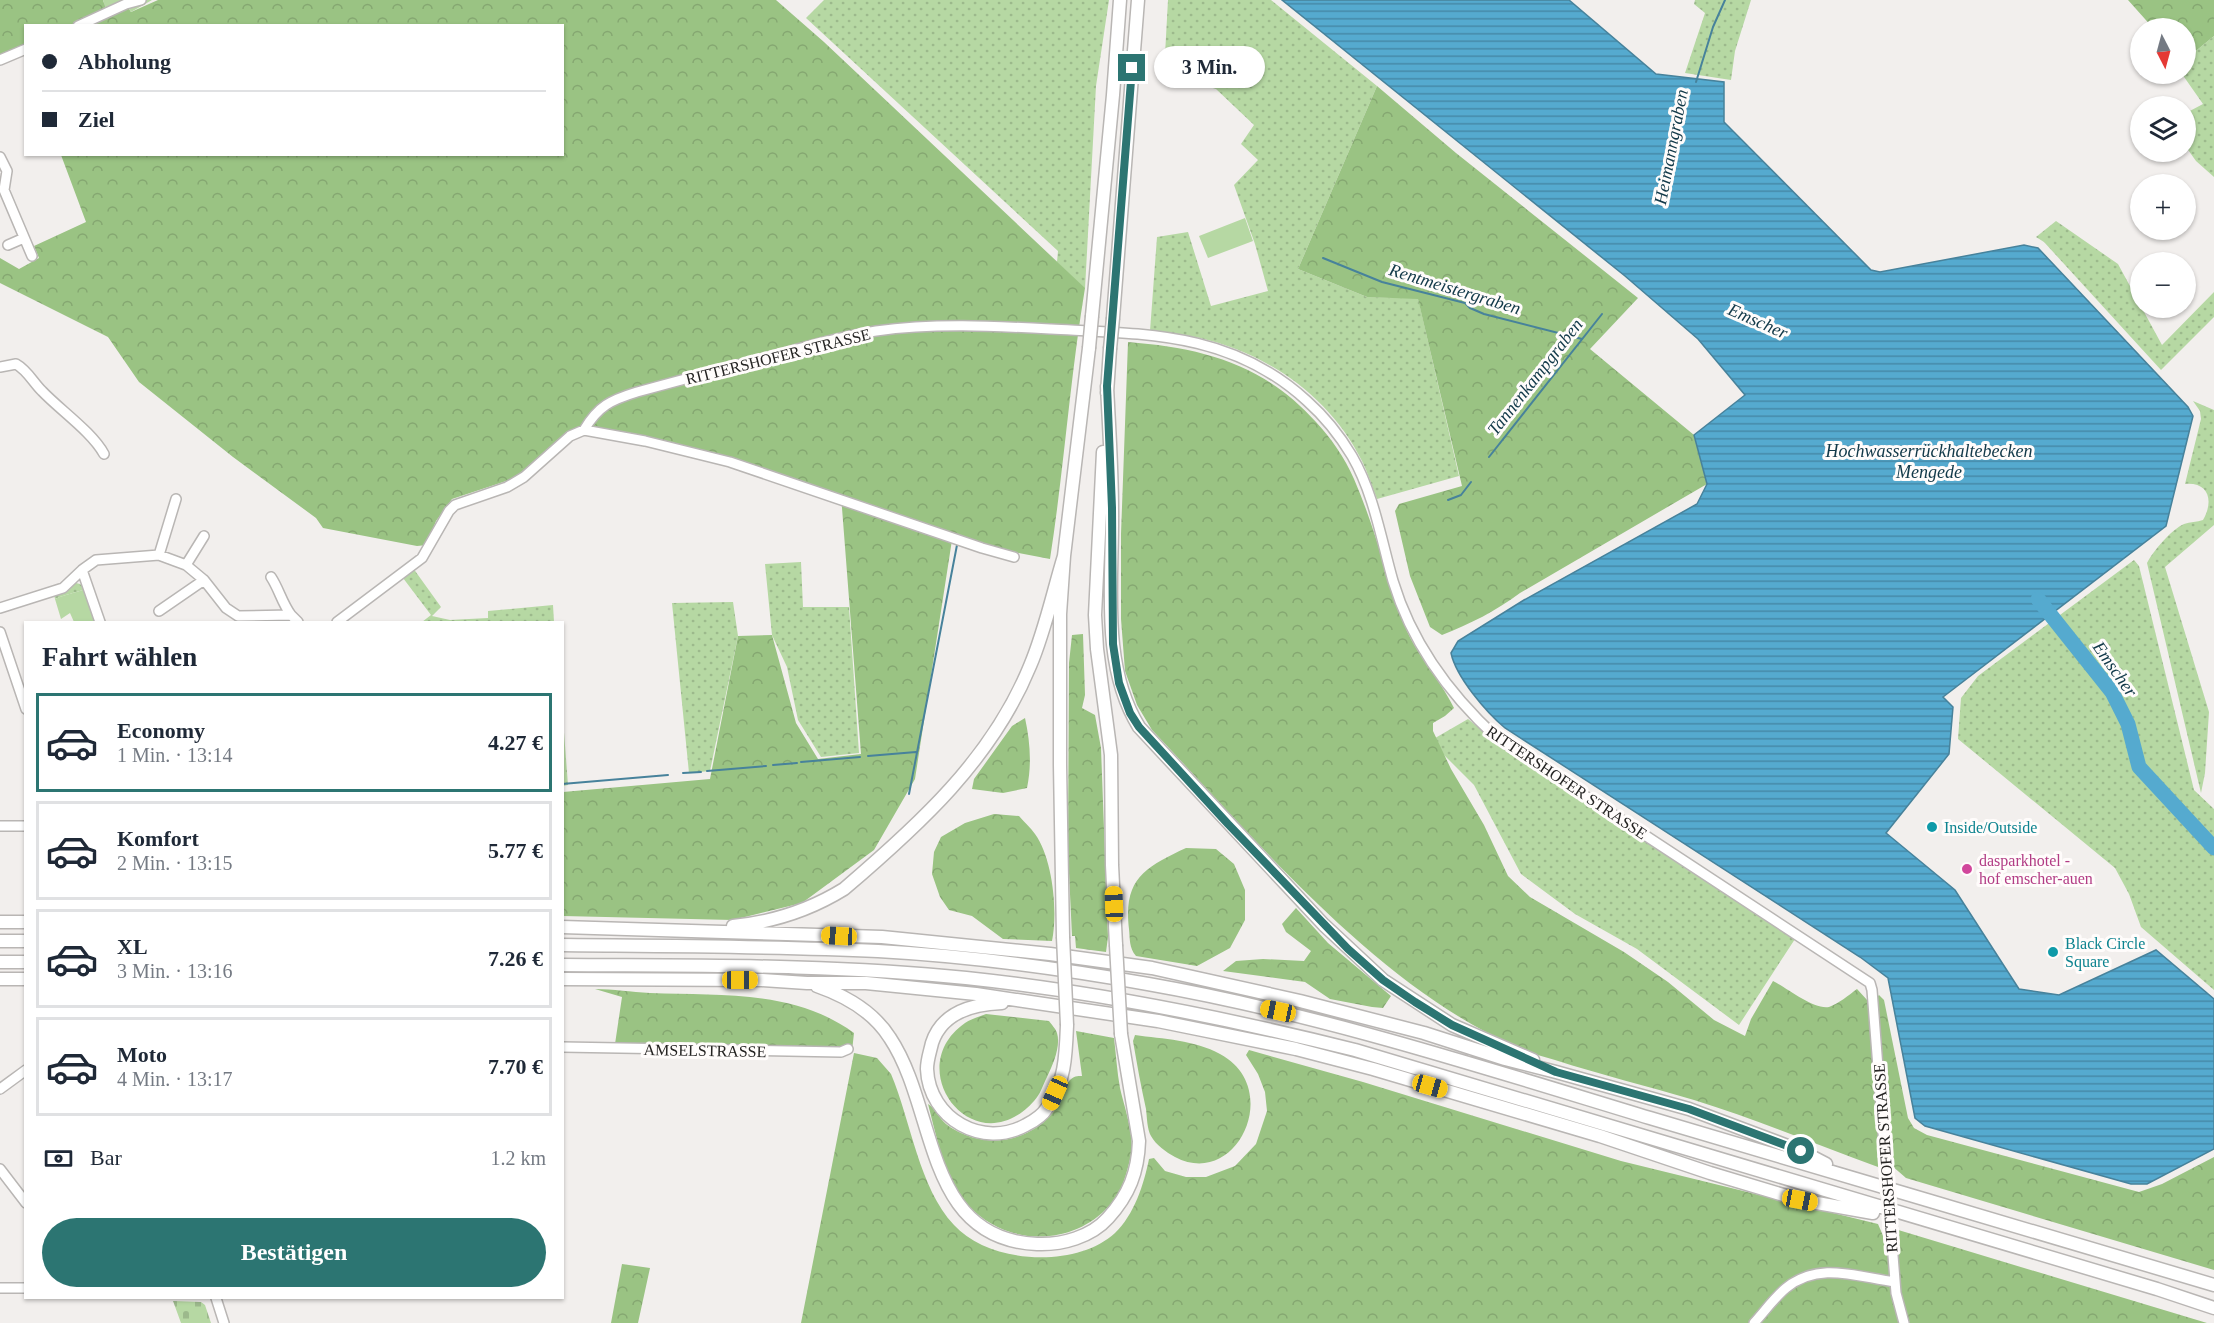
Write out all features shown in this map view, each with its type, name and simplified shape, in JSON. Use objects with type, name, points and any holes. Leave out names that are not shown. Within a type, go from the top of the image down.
[{"type":"highway","points":[[1057,1005],[987,1004],[958,1011],[948,1019],[934,1037],[928,1058],[930,1086],[939,1106],[954,1122],[976,1132],[989,1134],[1008,1133],[1032,1122],[1049,1106],[1061,1080],[1065,1058],[1067,1025],[1060,765],[1060,614],[1064,556],[1089,348],[1120,0]]},
{"type":"highway","points":[[807,983],[845,997],[879,1023],[893,1042],[906,1066],[940,1173],[956,1203],[985,1229],[997,1236],[1025,1244],[1053,1244],[1069,1241],[1105,1222],[1127,1195],[1134,1176],[1139,1141],[1121,1034],[1112,865],[1111,756],[1097,650],[1095,615],[1107,386],[1138,0]]},
{"type":"highway","points":[[1107,386],[1112,508],[1113,644],[1119,683],[1130,713],[1139,727],[1324,925],[1383,980],[1452,1025],[1556,1072]]},
{"type":"highway","points":[[657,929],[678,926],[722,927],[787,915],[826,900],[844,889],[872,866],[950,791],[987,747],[1005,718],[1031,664],[1064,556]]},
{"type":"highway","points":[[0,922],[24,922]]},
{"type":"highway","points":[[564,927],[882,937],[946,942],[1152,968],[1300,1001],[1689,1109],[1801,1151],[1851,1177]]},
{"type":"highway","points":[[0,941],[24,941]]},
{"type":"highway","points":[[564,945],[800,948],[883,952],[989,961],[1147,984],[1296,1015],[1359,1031],[2214,1286]]},
{"type":"highway","points":[[0,962],[24,962]]},
{"type":"highway","points":[[564,965],[768,966],[865,970],[965,978],[1058,989],[1146,1003],[1355,1050],[1922,1221],[2157,1289],[2214,1308]]},
{"type":"highway","points":[[0,979],[24,979]]},
{"type":"highway","points":[[564,980],[762,980],[866,983],[908,986],[1158,1020],[1296,1048],[1373,1069],[1589,1133],[1800,1200],[1922,1221]]},
{"type":"street","points":[[82,24],[126,4],[141,0]]},
{"type":"street","points":[[0,60],[24,50]]},
{"type":"street","points":[[0,157],[7,171],[4,190],[32,256]]},
{"type":"street","points":[[8,245],[24,238]]},
{"type":"street","name":"RITTERSHOFER STRASSE","points":[[338,621],[422,558],[449,511],[455,505],[507,487],[524,477],[570,436],[584,430],[593,416],[605,405],[612,400],[637,392],[845,337],[904,328],[965,324],[1169,337],[1213,346],[1242,357],[1287,384],[1315,408],[1351,453],[1373,506],[1394,581],[1413,634],[1440,676],[1472,714],[1497,738],[1870,983],[1895,1282],[1899,1309],[1904,1323]]},
{"type":"street","points":[[0,367],[16,364],[21,367],[39,389],[97,442],[104,454]]},
{"type":"street","points":[[584,430],[645,441],[730,462],[1014,557]]},
{"type":"street","points":[[159,555],[176,499]]},
{"type":"street","points":[[186,565],[204,536]]},
{"type":"street","points":[[0,608],[63,588],[96,560],[159,555],[186,565],[204,580],[236,619],[291,615]]},
{"type":"street","points":[[82,570],[100,621]]},
{"type":"street","points":[[271,577],[279,589],[285,607],[297,621]]},
{"type":"street","points":[[159,611],[204,580]]},
{"type":"street","points":[[0,632],[24,703]]},
{"type":"street","points":[[0,826],[24,826]]},
{"type":"street","name":"AMSELSTRASSE","points":[[564,1047],[772,1052],[841,1052],[848,1049]]},
{"type":"street","points":[[0,1089],[24,1071]]},
{"type":"street","points":[[0,1169],[24,1200]]},
{"type":"street","points":[[1754,1323],[1785,1288],[1803,1277],[1820,1272],[1840,1272],[1895,1282]]},
{"type":"street","points":[[0,1288],[24,1288]]},
{"type":"street","points":[[216,1299],[224,1323]]},
{"type":"green space","points":[[0,0],[103,0],[107,12],[126,4],[131,12],[158,0],[776,0],[824,42],[1085,288],[1050,559],[952,540],[915,779],[874,850],[802,903],[733,920],[564,916],[564,792],[710,779],[738,636],[772,635],[796,723],[818,759],[861,754],[841,495],[729,459],[577,427],[515,478],[452,499],[436,521],[427,545],[417,546],[323,528],[316,518],[233,457],[139,382],[108,337],[0,283],[0,258],[19,269],[39,258],[34,246],[86,222],[61,156],[564,156],[564,24],[24,24],[24,55],[22,50],[0,60]]},
{"type":"green space","points":[[103,0],[152,0],[131,12],[126,4],[107,13]]},
{"type":"green space","points":[[824,0],[1109,0],[1096,86],[1085,289],[1057,262],[1058,251],[806,18]]},
{"type":"green space","points":[[1168,0],[1271,0],[1377,86],[1298,269],[1367,297],[1418,298],[1459,476],[1377,499],[1364,466],[1349,438],[1315,398],[1295,382],[1273,367],[1225,345],[1194,337],[1150,331],[1157,237],[1188,232],[1211,306],[1268,291],[1255,244],[1234,185],[1258,160],[1241,144],[1254,125],[1216,89],[1164,73]]},
{"type":"green space","points":[[1695,0],[1751,0],[1735,51],[1731,80],[1685,73],[1705,13],[1694,4]]},
{"type":"green space","points":[[2128,0],[2214,0],[2214,36],[2196,51],[2196,18],[2144,18]]},
{"type":"green space","points":[[2214,36],[2214,177],[2196,161],[2196,108],[2203,104],[2189,84],[2196,84],[2196,51]]},
{"type":"green space","points":[[1377,86],[1456,153],[1638,298],[1590,349],[1694,435],[1707,484],[1473,622],[1442,635],[1430,627],[1410,576],[1395,511],[1399,504],[1462,486],[1418,299],[1367,297],[1298,269]]},
{"type":"green space","points":[[1245,218],[1253,241],[1208,258],[1199,236]]},
{"type":"green space","points":[[2056,221],[2118,264],[2130,286],[2130,318],[2147,318],[2162,345],[2188,318],[2196,318],[2196,310],[2214,292],[2214,317],[2161,370],[2044,242],[2036,237]]},
{"type":"green space","points":[[1128,342],[1182,349],[1231,362],[1275,386],[1296,402],[1332,442],[1346,463],[1361,496],[1408,633],[1454,708],[1433,723],[1433,731],[1451,769],[1484,825],[1508,876],[1530,897],[1624,952],[1668,982],[1714,1020],[1745,1036],[1751,1019],[1773,981],[1808,1002],[1823,1007],[1836,1004],[1857,989],[1868,1001],[1874,1000],[1879,995],[1884,1000],[1908,1118],[1914,1128],[1927,1135],[2139,1192],[2162,1184],[2214,1157],[2214,1270],[1906,1178],[1891,1165],[1891,1155],[1878,1154],[1878,1167],[1717,1107],[1525,1051],[1464,1020],[1414,986],[1367,948],[1320,906],[1233,818],[1152,730],[1137,705],[1125,671],[1121,619],[1121,534]]},
{"type":"green space","points":[[2193,401],[2214,410],[2214,525],[2165,567],[2209,712],[2205,773],[2201,793],[2147,563],[2158,547],[2174,531],[2184,524],[2203,520],[2208,506],[2207,494],[2204,490],[2193,484],[2185,484],[2201,419],[2200,411]]},
{"type":"green space","points":[[2134,560],[2139,566],[2194,790],[2214,809],[2214,990],[2141,927],[2129,894],[2115,868],[1958,739],[1961,698],[1978,676]]},
{"type":"green space","points":[[801,562],[803,607],[849,607],[859,753],[821,757],[798,720],[787,667],[772,635],[765,564]]},
{"type":"green space","points":[[413,568],[441,607],[432,616],[450,620],[488,618],[488,611],[553,605],[554,621],[423,621],[431,615],[403,578]]},
{"type":"green space","points":[[76,583],[86,589],[55,599],[54,595]]},
{"type":"green space","points":[[86,589],[96,621],[74,621],[70,613],[61,619],[55,599]]},
{"type":"green space","points":[[733,602],[738,636],[710,771],[689,773],[672,603]]},
{"type":"green space","points":[[1083,634],[1085,695],[1082,708],[1095,715],[1101,748],[1108,937],[1106,952],[1076,948],[1075,936],[1072,936],[1068,852],[1069,663],[1072,635]]},
{"type":"green space","points":[[1025,718],[1030,753],[1027,788],[1003,793],[972,789],[974,779],[1012,726]]},
{"type":"green space","points":[[1468,719],[1511,754],[1795,939],[1739,1025],[1637,949],[1575,914],[1521,874],[1474,785],[1430,741]]},
{"type":"green space","points":[[564,732],[568,785],[564,786]]},
{"type":"green space","points":[[994,814],[1019,816],[1041,845],[1050,871],[1054,901],[1052,941],[1003,939],[972,916],[949,910],[940,897],[932,874],[934,852],[941,837],[965,823]]},
{"type":"green space","points":[[1186,848],[1216,849],[1234,864],[1245,890],[1245,920],[1230,948],[1197,966],[1136,956],[1130,943],[1128,912],[1134,886],[1148,869]]},
{"type":"green space","points":[[1296,908],[1328,943],[1391,996],[1383,1008],[1330,999],[1305,982],[1223,971],[1236,961],[1263,959],[1304,961],[1311,951],[1286,932],[1282,924]]},
{"type":"green space","points":[[595,989],[729,995],[782,1002],[831,1019],[854,1033],[852,1051],[615,1044],[622,997]]},
{"type":"green space","points":[[986,1014],[1049,1021],[1058,1038],[1054,1061],[1036,1099],[1011,1118],[989,1123],[969,1117],[953,1104],[942,1085],[940,1064],[947,1042],[965,1023]]},
{"type":"green space","points":[[1076,1031],[1114,1038],[1120,1088],[1132,1139],[1131,1155],[1124,1182],[1110,1205],[1095,1219],[1077,1229],[1058,1235],[1039,1236],[1019,1234],[1000,1228],[983,1219],[968,1205],[953,1183],[942,1157],[928,1104],[948,1126],[978,1139],[1003,1140],[1027,1133],[1048,1118],[1056,1108],[1070,1080],[1076,1076],[1082,1076]]},
{"type":"green space","points":[[1135,1035],[1179,1041],[1210,1049],[1220,1054],[1239,1070],[1249,1089],[1250,1110],[1245,1131],[1233,1148],[1217,1160],[1197,1163],[1175,1157],[1156,1142],[1148,1126],[1133,1041]]},
{"type":"green space","points":[[1249,1050],[1363,1082],[1621,1161],[1878,1224],[1884,1238],[1895,1236],[1895,1229],[2207,1323],[801,1323],[854,1053],[877,1058],[891,1074],[924,1173],[942,1210],[954,1225],[969,1238],[988,1248],[1010,1254],[1056,1257],[1098,1245],[1122,1226],[1137,1199],[1149,1159],[1154,1158],[1165,1171],[1186,1177],[1206,1177],[1235,1166],[1256,1144],[1267,1111],[1265,1092],[1258,1074],[1246,1055]]},
{"type":"green space","points":[[622,1264],[650,1268],[638,1323],[611,1323]]},
{"type":"green space","points":[[173,1301],[201,1302],[205,1305],[211,1323],[181,1323]]},
{"type":"water","name":"Hochwasserrückhaltebecken Mengede","points":[[1282,0],[1569,0],[1656,74],[1724,82],[1724,122],[1871,270],[1880,272],[2024,245],[2038,248],[2188,407],[2193,416],[2166,526],[1943,697],[1953,707],[1949,754],[1886,833],[1955,890],[2019,989],[2059,995],[2156,950],[2214,999],[2214,1149],[2147,1184],[2131,1184],[1925,1126],[1915,1118],[1888,978],[1860,957],[1505,728],[1481,704],[1465,683],[1454,662],[1451,653],[1458,641],[1524,600],[1697,504],[1707,484],[1694,435],[1745,395],[1698,339],[1625,276]]},
{"type":"waterway","name":"Heimanngraben","points":[[1696,82],[1713,27],[1725,0]]},
{"type":"waterway","name":"Rentmeistergraben","points":[[1323,258],[1382,282],[1465,303],[1470,308],[1484,314],[1582,339]]},
{"type":"waterway","name":"Tannenkampgraben","points":[[1489,457],[1602,314]]},
{"type":"waterway","name":"Tannenkampgraben","points":[[1448,500],[1461,495],[1471,482]]},
{"type":"waterway","points":[[909,794],[957,545]]},
{"type":"waterway","name":"Emscher","points":[[2038,599],[2112,692],[2128,724],[2139,767],[2214,848]]},
{"type":"waterway","points":[[868,756],[916,752]]},
{"type":"waterway","points":[[801,762],[860,757]]},
{"type":"waterway","points":[[773,765],[797,763]]},
{"type":"waterway","points":[[707,771],[766,766]]},
{"type":"waterway","points":[[683,773],[701,772]]},
{"type":"waterway","points":[[564,784],[668,775]]},
{"type":"place","name":"Inside/Outside","points":[[1932,827]]},
{"type":"place","name":"dasparkhotel - hof emscher-auen","points":[[1967,869]]},
{"type":"place","name":"Black Circle Square","points":[[2053,952]]},
{"type":"route","points":[[1132,68],[1107,386],[1112,508],[1114,662],[1130,713],[1149,740],[1348,949],[1383,980],[1415,1002],[1452,1025],[1537,1061],[1556,1072],[1689,1109],[1801,1151]]}]
